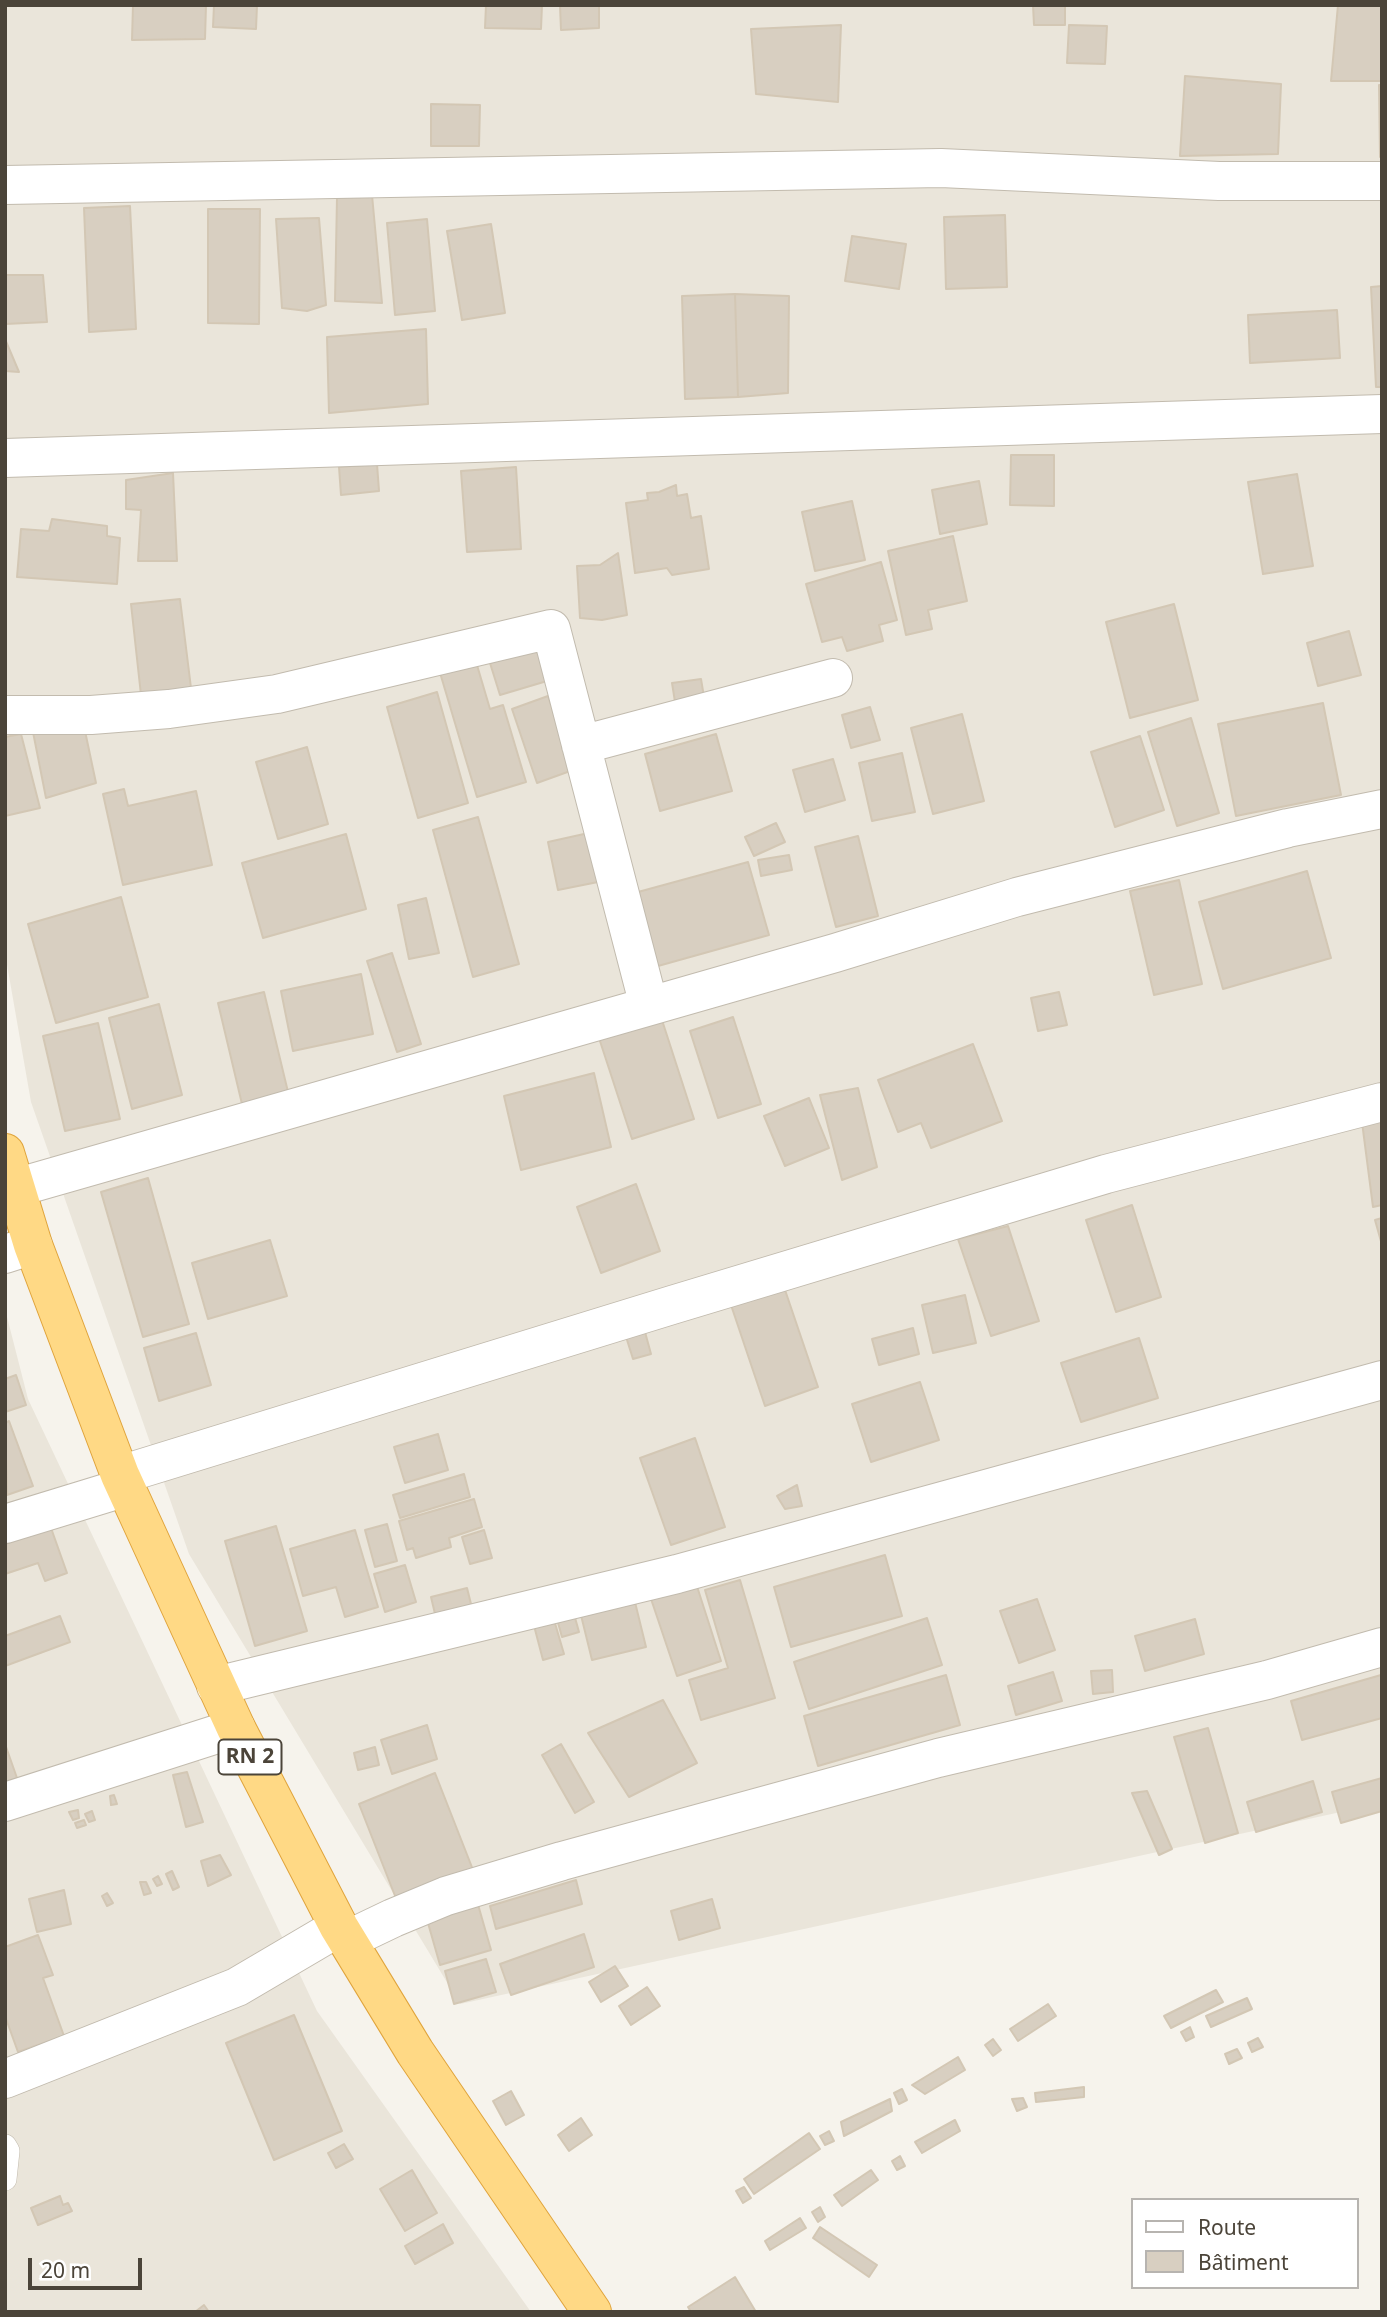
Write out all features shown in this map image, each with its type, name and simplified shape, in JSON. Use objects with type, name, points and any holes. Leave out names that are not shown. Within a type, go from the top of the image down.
[{"type":"highway","name":"RN 2","points":[[10,1170],[19,1249],[236,1728],[343,1933],[415,2052],[592,2312]]},
{"type":"street","points":[[5,185],[941,168],[1219,181],[1382,181]]},
{"type":"street","points":[[5,458],[1382,414]]},
{"type":"street","points":[[5,715],[91,715],[169,709],[277,694],[551,629],[649,1006]]},
{"type":"street","points":[[581,745],[833,678]]},
{"type":"street","points":[[10,1170],[649,1006],[1017,897],[1288,828],[1382,810]]},
{"type":"street","points":[[5,1524],[123,1481],[658,1309],[1106,1174],[1382,1101]]},
{"type":"street","points":[[216,1686],[677,1574],[1382,1380]]},
{"type":"street","points":[[5,2078],[237,1987],[343,1933],[393,1918],[446,1896],[562,1861],[938,1758],[1267,1680],[1382,1647]]},
{"type":"street","points":[[5,1802],[236,1728]]},
{"type":"lane","points":[[5,2147],[8,2151],[5,2179]]},
{"type":"shaded area","points":[[5,5],[1382,5],[1382,1803],[460,2004],[189,1554],[31,1102],[5,953]]},
{"type":"shaded area","points":[[5,1309],[28,1399],[317,2011],[531,2312],[5,2312]]},
{"type":"building","points":[[133,5],[206,5],[205,39],[132,40]]},
{"type":"building","points":[[214,5],[257,5],[256,29],[213,27]]},
{"type":"building","points":[[486,5],[542,5],[541,29],[485,28]]},
{"type":"building","points":[[560,5],[599,5],[599,28],[561,30]]},
{"type":"building","points":[[1033,5],[1065,5],[1065,25],[1034,25]]},
{"type":"building","points":[[1338,5],[1382,5],[1382,81],[1331,81]]},
{"type":"building","points":[[841,25],[838,102],[756,94],[751,29]]},
{"type":"building","points":[[1069,25],[1107,26],[1105,64],[1067,63]]},
{"type":"building","points":[[1185,76],[1281,84],[1278,154],[1180,156]]},
{"type":"building","points":[[1379,85],[1382,85],[1382,157],[1380,157]]},
{"type":"building","points":[[431,104],[480,105],[479,146],[431,146]]},
{"type":"building","points":[[372,195],[382,303],[335,301],[337,198]]},
{"type":"building","points":[[130,206],[136,329],[89,332],[84,208]]},
{"type":"building","points":[[208,209],[260,209],[259,324],[208,323]]},
{"type":"building","points":[[1005,215],[1007,287],[946,289],[944,217]]},
{"type":"building","points":[[319,218],[326,305],[307,311],[282,308],[276,219]]},
{"type":"building","points":[[427,219],[435,311],[395,315],[387,223]]},
{"type":"building","points":[[491,224],[505,313],[462,320],[447,231]]},
{"type":"building","points":[[852,236],[906,244],[899,289],[845,281]]},
{"type":"building","points":[[5,275],[43,275],[47,322],[5,324]]},
{"type":"building","points":[[1382,286],[1382,387],[1376,387],[1371,287]]},
{"type":"building","points":[[735,294],[789,296],[788,393],[738,397]]},
{"type":"building","points":[[735,294],[738,397],[685,399],[682,296]]},
{"type":"building","points":[[1337,310],[1340,358],[1250,363],[1248,315]]},
{"type":"building","points":[[426,329],[428,404],[329,413],[327,337]]},
{"type":"building","points":[[5,339],[19,372],[5,371]]},
{"type":"building","points":[[1011,455],[1054,455],[1054,506],[1010,505]]},
{"type":"building","points":[[377,464],[379,491],[341,495],[339,467]]},
{"type":"building","points":[[516,467],[521,549],[467,552],[461,471]]},
{"type":"building","points":[[173,473],[177,561],[138,561],[141,510],[126,509],[126,480]]},
{"type":"building","points":[[1297,474],[1313,566],[1263,574],[1248,482]]},
{"type":"building","points":[[979,481],[987,524],[940,534],[932,490]]},
{"type":"building","points":[[676,485],[677,496],[687,494],[691,518],[701,516],[709,569],[672,575],[667,568],[635,573],[626,503],[648,500],[647,493],[659,492]]},
{"type":"building","points":[[852,501],[865,560],[815,571],[802,512]]},
{"type":"building","points":[[52,519],[107,526],[107,536],[120,538],[117,584],[17,577],[21,529],[49,531]]},
{"type":"building","points":[[953,536],[967,601],[928,610],[932,629],[906,635],[888,551]]},
{"type":"building","points":[[618,553],[627,615],[602,620],[580,618],[577,566],[600,565]]},
{"type":"building","points":[[881,562],[897,620],[879,625],[883,641],[847,651],[842,637],[822,642],[806,584]]},
{"type":"building","points":[[180,599],[191,688],[141,695],[131,604]]},
{"type":"building","points":[[1174,604],[1198,700],[1130,718],[1106,622]]},
{"type":"building","points":[[1349,631],[1361,675],[1318,686],[1307,643]]},
{"type":"building","points":[[538,649],[547,681],[500,695],[490,663]]},
{"type":"building","points":[[474,655],[490,709],[503,705],[526,782],[477,797],[438,666]]},
{"type":"building","points":[[701,679],[705,703],[676,708],[672,683]]},
{"type":"building","points":[[437,692],[468,803],[418,818],[387,707]]},
{"type":"building","points":[[548,696],[573,770],[537,783],[512,709]]},
{"type":"building","points":[[1323,703],[1341,795],[1236,816],[1218,724]]},
{"type":"building","points":[[870,707],[880,740],[851,748],[842,715]]},
{"type":"building","points":[[962,714],[984,801],[933,814],[911,728]]},
{"type":"building","points":[[1191,718],[1219,813],[1177,826],[1148,732]]},
{"type":"building","points":[[85,731],[96,783],[46,798],[33,732]]},
{"type":"building","points":[[21,734],[40,808],[5,816],[5,737]]},
{"type":"building","points":[[716,734],[732,791],[660,811],[645,754]]},
{"type":"building","points":[[1140,736],[1164,810],[1115,827],[1091,752]]},
{"type":"building","points":[[307,747],[328,824],[278,839],[256,762]]},
{"type":"building","points":[[902,753],[915,812],[872,821],[859,763]]},
{"type":"building","points":[[833,759],[845,800],[805,812],[793,770]]},
{"type":"building","points":[[124,789],[128,806],[196,791],[212,865],[123,885],[103,794]]},
{"type":"building","points":[[478,817],[519,964],[473,977],[433,830]]},
{"type":"building","points":[[776,823],[785,842],[754,856],[745,837]]},
{"type":"building","points":[[593,832],[603,881],[558,890],[548,842]]},
{"type":"building","points":[[346,834],[366,909],[263,938],[242,863]]},
{"type":"building","points":[[858,836],[878,916],[836,927],[815,847]]},
{"type":"building","points":[[789,855],[792,870],[761,876],[758,860]]},
{"type":"building","points":[[748,862],[769,935],[658,966],[638,892]]},
{"type":"building","points":[[1307,871],[1331,958],[1223,989],[1199,902]]},
{"type":"building","points":[[1179,880],[1202,984],[1154,995],[1130,891]]},
{"type":"building","points":[[121,897],[148,997],[56,1023],[28,924]]},
{"type":"building","points":[[426,898],[439,953],[409,959],[398,905]]},
{"type":"building","points":[[392,953],[421,1044],[397,1052],[367,961]]},
{"type":"building","points":[[361,974],[373,1034],[293,1051],[281,991]]},
{"type":"building","points":[[264,992],[288,1092],[242,1104],[218,1003]]},
{"type":"building","points":[[1059,992],[1067,1025],[1038,1031],[1031,998]]},
{"type":"building","points":[[159,1004],[182,1095],[132,1109],[109,1018]]},
{"type":"building","points":[[661,1017],[694,1119],[632,1139],[599,1038]]},
{"type":"building","points":[[733,1017],[761,1104],[718,1118],[690,1031]]},
{"type":"building","points":[[98,1023],[120,1119],[65,1131],[43,1036]]},
{"type":"building","points":[[973,1044],[1002,1121],[931,1148],[921,1123],[898,1132],[878,1080]]},
{"type":"building","points":[[594,1073],[611,1147],[521,1170],[504,1096]]},
{"type":"building","points":[[858,1088],[877,1167],[842,1180],[820,1095]]},
{"type":"building","points":[[809,1098],[829,1148],[785,1166],[764,1116]]},
{"type":"building","points":[[1382,1119],[1382,1205],[1373,1207],[1362,1122]]},
{"type":"building","points":[[148,1178],[189,1324],[143,1337],[101,1192]]},
{"type":"building","points":[[636,1184],[660,1251],[601,1273],[577,1207]]},
{"type":"building","points":[[1132,1205],[1161,1297],[1116,1312],[1086,1220]]},
{"type":"building","points":[[1382,1218],[1382,1245],[1375,1220]]},
{"type":"building","points":[[1008,1226],[1039,1321],[991,1336],[958,1239]]},
{"type":"building","points":[[270,1240],[287,1296],[208,1319],[192,1263]]},
{"type":"building","points":[[784,1287],[818,1387],[765,1406],[731,1305]]},
{"type":"building","points":[[965,1295],[976,1343],[933,1353],[922,1305]]},
{"type":"building","points":[[642,1321],[651,1354],[633,1359],[623,1327]]},
{"type":"building","points":[[913,1328],[919,1354],[879,1365],[872,1339]]},
{"type":"building","points":[[196,1333],[211,1385],[159,1401],[144,1348]]},
{"type":"building","points":[[1139,1338],[1158,1398],[1081,1422],[1061,1363]]},
{"type":"building","points":[[16,1375],[26,1405],[5,1412],[5,1379]]},
{"type":"building","points":[[920,1382],[939,1440],[871,1462],[852,1404]]},
{"type":"building","points":[[9,1421],[33,1486],[7,1495],[5,1423]]},
{"type":"building","points":[[438,1434],[448,1470],[405,1483],[394,1447]]},
{"type":"building","points":[[695,1438],[725,1527],[671,1545],[640,1458]]},
{"type":"building","points":[[464,1474],[470,1497],[400,1518],[393,1495]]},
{"type":"building","points":[[797,1485],[802,1506],[785,1509],[777,1496]]},
{"type":"building","points":[[474,1499],[482,1527],[449,1538],[451,1547],[416,1558],[413,1548],[407,1550],[399,1521]]},
{"type":"building","points":[[387,1524],[397,1561],[375,1567],[365,1530]]},
{"type":"building","points":[[276,1526],[307,1631],[255,1646],[225,1541]]},
{"type":"building","points":[[51,1528],[67,1573],[45,1581],[38,1563],[5,1574],[5,1544]]},
{"type":"building","points":[[355,1530],[378,1607],[345,1617],[336,1587],[303,1596],[290,1549]]},
{"type":"building","points":[[484,1530],[492,1558],[470,1564],[462,1537]]},
{"type":"building","points":[[885,1555],[902,1616],[791,1647],[774,1587]]},
{"type":"building","points":[[405,1565],[416,1602],[385,1612],[374,1574]]},
{"type":"building","points":[[693,1574],[721,1661],[677,1676],[648,1590]]},
{"type":"building","points":[[740,1580],[775,1698],[701,1720],[689,1680],[728,1668],[705,1590]]},
{"type":"building","points":[[467,1588],[472,1608],[436,1618],[431,1597]]},
{"type":"building","points":[[632,1590],[646,1647],[592,1660],[578,1603]]},
{"type":"building","points":[[1037,1599],[1055,1650],[1019,1663],[1000,1611]]},
{"type":"building","points":[[572,1607],[579,1632],[562,1637],[555,1612]]},
{"type":"building","points":[[552,1613],[564,1654],[543,1660],[532,1618]]},
{"type":"building","points":[[60,1616],[70,1642],[5,1666],[5,1636]]},
{"type":"building","points":[[927,1618],[942,1665],[809,1709],[794,1662]]},
{"type":"building","points":[[1195,1619],[1204,1654],[1145,1671],[1135,1636]]},
{"type":"building","points":[[1112,1670],[1113,1692],[1093,1694],[1091,1671]]},
{"type":"building","points":[[1053,1672],[1062,1701],[1016,1715],[1008,1686]]},
{"type":"building","points":[[946,1675],[960,1725],[818,1766],[804,1716]]},
{"type":"building","points":[[1381,1675],[1382,1718],[1302,1740],[1291,1701]]},
{"type":"building","points":[[663,1700],[697,1763],[629,1797],[588,1733]]},
{"type":"building","points":[[427,1725],[437,1759],[392,1774],[381,1740]]},
{"type":"building","points":[[1208,1728],[1238,1833],[1205,1843],[1174,1737]]},
{"type":"building","points":[[5,1744],[17,1778],[5,1783]]},
{"type":"building","points":[[561,1744],[594,1802],[575,1813],[542,1755]]},
{"type":"building","points":[[375,1747],[379,1765],[358,1770],[354,1753]]},
{"type":"building","points":[[187,1772],[203,1822],[186,1827],[173,1775]]},
{"type":"building","points":[[435,1773],[475,1875],[399,1906],[359,1804]]},
{"type":"building","points":[[1382,1778],[1382,1811],[1341,1823],[1332,1792]]},
{"type":"building","points":[[1313,1781],[1322,1812],[1256,1832],[1247,1802]]},
{"type":"building","points":[[1147,1791],[1172,1849],[1159,1855],[1132,1793]]},
{"type":"building","points":[[114,1795],[117,1804],[111,1805],[110,1796]]},
{"type":"building","points":[[78,1810],[79,1818],[73,1820],[69,1812]]},
{"type":"building","points":[[92,1811],[95,1820],[89,1822],[85,1814]]},
{"type":"building","points":[[84,1820],[86,1825],[77,1828],[75,1823]]},
{"type":"building","points":[[220,1855],[231,1875],[208,1886],[201,1861]]},
{"type":"building","points":[[172,1871],[179,1887],[173,1890],[166,1874]]},
{"type":"building","points":[[158,1876],[162,1884],[157,1886],[153,1879]]},
{"type":"building","points":[[576,1880],[582,1904],[496,1929],[490,1906]]},
{"type":"building","points":[[140,1882],[146,1882],[151,1893],[144,1895]]},
{"type":"building","points":[[64,1890],[71,1924],[37,1932],[29,1899]]},
{"type":"building","points":[[107,1893],[113,1903],[107,1906],[102,1896]]},
{"type":"building","points":[[712,1899],[720,1928],[679,1940],[671,1911]]},
{"type":"building","points":[[477,1901],[491,1950],[440,1965],[426,1916]]},
{"type":"building","points":[[584,1934],[594,1967],[511,1995],[500,1964]]},
{"type":"building","points":[[38,1935],[53,1975],[43,1978],[64,2036],[18,2052],[5,2016],[5,1947]]},
{"type":"building","points":[[486,1959],[496,1992],[454,2004],[445,1971]]},
{"type":"building","points":[[615,1966],[628,1986],[601,2002],[589,1982]]},
{"type":"building","points":[[647,1987],[660,2006],[631,2025],[619,2006]]},
{"type":"building","points":[[1216,1990],[1223,2002],[1171,2028],[1164,2016]]},
{"type":"building","points":[[1247,1998],[1252,2009],[1211,2027],[1206,2016]]},
{"type":"building","points":[[1048,2004],[1056,2016],[1018,2041],[1010,2029]]},
{"type":"building","points":[[294,2015],[342,2131],[274,2160],[226,2043]]},
{"type":"building","points":[[1190,2027],[1194,2037],[1186,2041],[1181,2032]]},
{"type":"building","points":[[1258,2038],[1263,2047],[1252,2052],[1248,2043]]},
{"type":"building","points":[[993,2039],[1001,2050],[993,2056],[985,2045]]},
{"type":"building","points":[[1237,2049],[1242,2058],[1229,2064],[1225,2054]]},
{"type":"building","points":[[958,2057],[965,2070],[925,2094],[912,2085]]},
{"type":"building","points":[[1084,2087],[1084,2097],[1036,2102],[1035,2093]]},
{"type":"building","points":[[902,2089],[907,2100],[899,2104],[894,2093]]},
{"type":"building","points":[[511,2091],[524,2115],[506,2125],[493,2101]]},
{"type":"building","points":[[1023,2098],[1027,2107],[1017,2111],[1012,2099]]},
{"type":"building","points":[[890,2099],[892,2111],[844,2136],[841,2122]]},
{"type":"building","points":[[581,2118],[592,2135],[569,2151],[558,2135]]},
{"type":"building","points":[[955,2120],[960,2131],[922,2153],[915,2142]]},
{"type":"building","points":[[829,2131],[834,2141],[825,2145],[820,2136]]},
{"type":"building","points":[[809,2133],[820,2149],[754,2194],[744,2179]]},
{"type":"building","points":[[344,2144],[353,2159],[336,2168],[328,2153]]},
{"type":"building","points":[[900,2156],[905,2166],[897,2170],[892,2161]]},
{"type":"building","points":[[412,2170],[437,2213],[405,2231],[380,2189]]},
{"type":"building","points":[[871,2170],[878,2180],[842,2206],[834,2195]]},
{"type":"building","points":[[744,2187],[751,2198],[743,2203],[736,2191]]},
{"type":"building","points":[[60,2196],[63,2205],[68,2203],[72,2211],[38,2225],[31,2208]]},
{"type":"building","points":[[820,2207],[825,2217],[818,2222],[812,2212]]},
{"type":"building","points":[[800,2218],[806,2228],[770,2250],[765,2241]]},
{"type":"building","points":[[443,2224],[453,2243],[415,2264],[405,2246]]},
{"type":"building","points":[[820,2227],[877,2265],[869,2277],[813,2238]]},
{"type":"building","points":[[735,2277],[756,2312],[691,2312],[688,2307]]},
{"type":"building","points":[[204,2305],[209,2312],[195,2312]]}]
